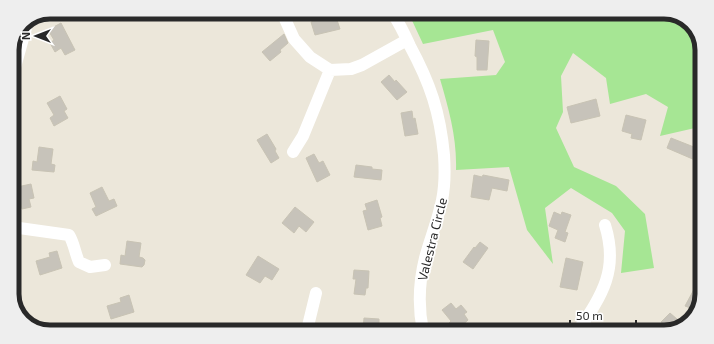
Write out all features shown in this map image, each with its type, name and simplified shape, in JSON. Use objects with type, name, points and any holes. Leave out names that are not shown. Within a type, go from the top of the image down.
[{"type":"street","points":[[285,19],[294,39],[310,57],[330,70],[351,69],[362,65],[407,40]]},
{"type":"street","name":"Valestra Circle","points":[[395,19],[423,69],[438,113],[443,140],[445,166],[443,200],[425,258],[421,278],[419,304],[422,325]]},
{"type":"street","points":[[19,53],[25,32]]},
{"type":"street","points":[[293,152],[303,136],[330,70]]},
{"type":"street","points":[[583,325],[593,309],[608,277],[611,251],[610,239],[605,225]]},
{"type":"street","points":[[19,228],[70,235],[73,241],[73,250],[78,262],[90,267],[106,265]]},
{"type":"street","points":[[308,325],[316,293]]},
{"type":"green space","points":[[411,19],[664,19],[676,21],[683,25],[690,33],[695,48],[695,128],[660,136],[668,107],[646,94],[610,104],[606,78],[573,53],[561,76],[563,112],[556,128],[574,167],[616,186],[645,214],[654,268],[621,273],[625,231],[612,213],[571,188],[545,208],[553,264],[527,230],[509,167],[456,170],[454,135],[440,79],[496,75],[505,62],[493,30],[423,44]]},
{"type":"building","points":[[321,19],[337,19],[340,29],[315,35],[311,22]]},
{"type":"building","points":[[61,23],[75,50],[65,55],[61,48],[55,52],[50,43],[54,40],[48,30]]},
{"type":"building","points":[[284,34],[288,43],[280,50],[281,52],[270,61],[262,52]]},
{"type":"building","points":[[476,40],[489,41],[487,70],[477,70],[477,57],[475,56]]},
{"type":"building","points":[[389,75],[407,92],[397,100],[381,82]]},
{"type":"building","points":[[60,96],[67,109],[64,111],[68,118],[54,126],[50,118],[54,115],[47,103]]},
{"type":"building","points":[[596,99],[600,116],[571,123],[567,107]]},
{"type":"building","points":[[412,111],[418,134],[405,136],[401,113]]},
{"type":"building","points":[[626,115],[646,120],[641,140],[631,138],[632,134],[622,131]]},
{"type":"building","points":[[267,134],[276,149],[275,151],[279,158],[271,163],[257,140]]},
{"type":"building","points":[[671,138],[695,147],[695,160],[667,148]]},
{"type":"building","points":[[39,147],[53,149],[51,164],[55,165],[54,172],[32,170],[33,161],[37,162]]},
{"type":"building","points":[[314,154],[319,163],[323,161],[330,175],[317,182],[306,158]]},
{"type":"building","points":[[356,165],[382,170],[381,180],[354,177]]},
{"type":"building","points":[[474,175],[482,177],[483,175],[509,180],[507,191],[492,188],[489,200],[471,197]]},
{"type":"building","points":[[31,184],[34,198],[29,199],[31,207],[22,209],[19,196],[19,187]]},
{"type":"building","points":[[102,187],[109,201],[114,199],[117,206],[96,216],[92,209],[96,207],[90,193]]},
{"type":"building","points":[[377,200],[382,217],[380,218],[382,226],[368,230],[363,211],[367,210],[365,204]]},
{"type":"building","points":[[295,207],[314,222],[306,232],[299,226],[294,233],[282,223]]},
{"type":"building","points":[[554,212],[561,215],[562,212],[571,215],[565,232],[568,233],[565,242],[555,238],[558,230],[549,226]]},
{"type":"building","points":[[127,241],[141,243],[139,257],[145,260],[142,267],[120,264],[121,255],[125,256]]},
{"type":"building","points":[[480,242],[488,248],[473,269],[463,262],[474,247],[475,248]]},
{"type":"building","points":[[57,251],[62,268],[40,275],[36,261],[50,257],[49,253]]},
{"type":"building","points":[[258,256],[279,269],[272,280],[265,276],[260,283],[246,275]]},
{"type":"building","points":[[566,258],[583,262],[577,290],[560,287]]},
{"type":"building","points":[[354,270],[369,271],[368,288],[366,288],[365,295],[354,294],[356,279],[353,279]]},
{"type":"building","points":[[695,287],[693,306],[692,308],[685,306]]},
{"type":"building","points":[[129,295],[134,312],[111,319],[107,306],[121,302],[120,298]]},
{"type":"building","points":[[451,303],[456,309],[461,305],[467,312],[464,314],[468,320],[463,325],[451,325],[449,323],[451,321],[442,310]]},
{"type":"building","points":[[670,313],[679,321],[668,325],[664,325],[661,322]]},
{"type":"building","points":[[364,318],[379,319],[379,325],[363,325]]}]
